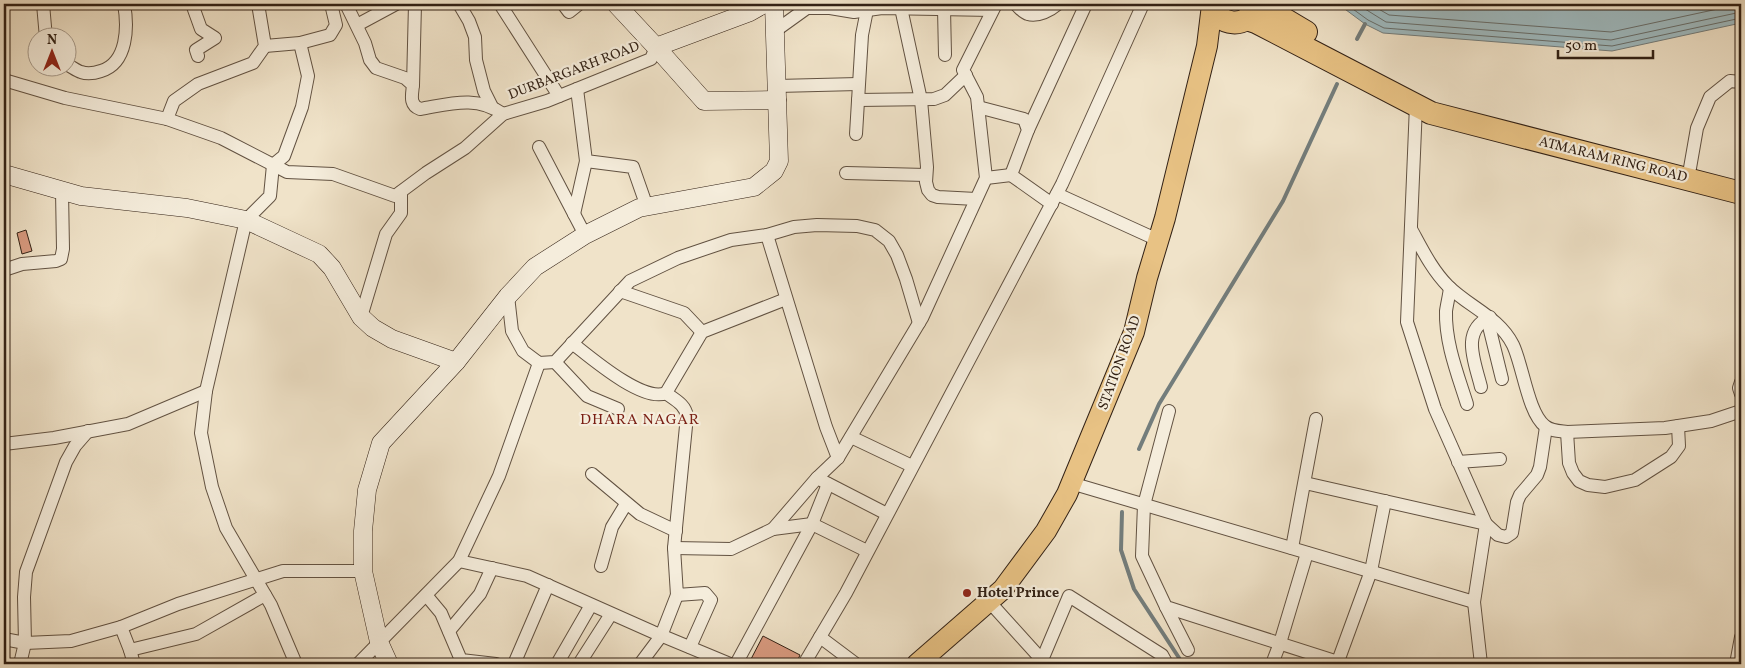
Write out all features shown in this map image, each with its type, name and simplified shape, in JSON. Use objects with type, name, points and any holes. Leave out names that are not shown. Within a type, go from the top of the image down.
[{"type":"highway","points":[[1212,5],[1218,16],[1249,12]]},
{"type":"highway","name":"ATMARAM RING ROAD","points":[[1485,127],[1428,105],[1264,7],[1249,12],[1256,22],[1431,113],[1485,127],[1741,193]]},
{"type":"main road","name":"STATION ROAD","points":[[917,664],[1003,589],[1046,531],[1067,494],[1134,332],[1207,46],[1212,5]]},
{"type":"main road","name":"STATION ROAD","points":[[931,664],[1010,596],[1054,536],[1076,498],[1143,334],[1156,280],[1174,220],[1216,48],[1249,12]]},
{"type":"street","points":[[43,4],[45,28]]},
{"type":"street","points":[[78,70],[95,73],[104,70],[113,64],[121,54],[126,31],[124,4]]},
{"type":"street","points":[[192,4],[201,29],[215,38],[196,50],[198,56]]},
{"type":"street","points":[[167,119],[174,101],[198,84],[253,63],[264,46],[258,4]]},
{"type":"street","points":[[264,46],[300,43],[330,35],[336,25],[331,4]]},
{"type":"street","points":[[346,4],[365,43],[370,60],[376,68],[405,78],[413,85]]},
{"type":"street","points":[[357,26],[396,4]]},
{"type":"street","points":[[415,4],[412,102],[414,105],[420,109],[454,103],[475,102],[492,107],[503,114]]},
{"type":"street","points":[[459,4],[469,21],[474,37],[476,60],[484,91],[492,107]]},
{"type":"street","points":[[500,4],[559,96]]},
{"type":"street","points":[[563,4],[569,12],[579,4]]},
{"type":"street","points":[[616,4],[704,101],[858,84]]},
{"type":"street","points":[[389,664],[379,642],[363,571],[363,531],[368,490],[381,443],[456,362],[508,296],[535,267],[585,235],[639,208],[754,187],[774,171],[779,162],[774,4]]},
{"type":"street","points":[[1015,4],[1027,14],[1033,15],[1051,10],[1058,4]]},
{"type":"street","points":[[1011,175],[1028,130],[1086,4]]},
{"type":"street","points":[[804,664],[868,551],[1054,199],[1143,4]]},
{"type":"street","points":[[656,47],[754,6]]},
{"type":"street","points":[[773,529],[823,481],[838,458],[919,323],[986,178],[977,97],[963,70],[994,7],[901,8],[854,12],[830,8],[807,8],[775,31]]},
{"type":"street","points":[[901,8],[921,100],[928,190],[932,195],[945,198],[976,199]]},
{"type":"street","points":[[944,9],[945,55]]},
{"type":"street","points":[[856,134],[862,35],[867,10]]},
{"type":"street","points":[[296,664],[271,605],[226,528],[212,487],[201,433],[206,392],[246,220],[270,196],[273,165],[284,156],[302,107],[308,76],[300,43]]},
{"type":"street","name":"DURBARGARH ROAD","points":[[401,192],[465,148],[503,114],[559,96],[651,58],[656,47]]},
{"type":"street","points":[[858,100],[921,100],[945,95],[966,75]]},
{"type":"street","points":[[4,80],[64,98],[167,119],[221,138],[287,172],[333,174],[396,196],[401,192]]},
{"type":"street","points":[[1690,168],[1697,128],[1710,97],[1730,81],[1741,82]]},
{"type":"street","points":[[574,214],[586,161],[577,89]]},
{"type":"street","points":[[1416,105],[1407,322],[1435,409],[1486,524],[1474,602],[1481,664]]},
{"type":"street","points":[[978,107],[1024,119],[1028,130]]},
{"type":"street","points":[[539,147],[585,235]]},
{"type":"street","points":[[586,161],[633,167],[647,207]]},
{"type":"street","points":[[846,173],[926,175]]},
{"type":"street","points":[[4,174],[81,196],[188,208],[246,220],[319,254],[332,268],[361,317],[373,328],[392,339],[456,362]]},
{"type":"street","points":[[986,178],[1011,175],[1054,199],[1158,240]]},
{"type":"street","points":[[4,270],[22,264],[61,259],[63,249],[62,191]]},
{"type":"street","points":[[361,317],[386,234],[400,213],[401,192]]},
{"type":"street","points":[[508,296],[512,331],[524,351],[539,363],[555,362],[630,281],[678,258],[731,240],[767,235],[794,227],[817,224],[856,226],[874,230],[889,242],[897,255],[906,278],[919,323]]},
{"type":"street","points":[[1410,228],[1435,272],[1450,288],[1489,317],[1504,331],[1513,345],[1535,413],[1546,428],[1567,432],[1642,430],[1712,421],[1741,411]]},
{"type":"street","points":[[767,235],[826,427],[838,458]]},
{"type":"street","points":[[1450,288],[1446,312],[1448,330],[1451,349],[1467,404]]},
{"type":"street","points":[[620,292],[684,313],[702,332]]},
{"type":"street","points":[[666,393],[702,332],[786,299]]},
{"type":"street","points":[[1489,317],[1502,379]]},
{"type":"street","points":[[1481,387],[1472,340],[1475,328],[1480,322],[1489,317]]},
{"type":"street","points":[[572,343],[613,375],[639,390],[655,395],[666,393],[681,403],[686,410],[687,416],[674,548],[677,595],[661,636],[640,664]]},
{"type":"street","points":[[555,362],[587,396],[618,409]]},
{"type":"street","points":[[358,664],[459,561],[499,476],[539,363]]},
{"type":"street","points":[[1741,382],[1741,394]]},
{"type":"street","points":[[4,444],[54,438],[128,424],[206,392]]},
{"type":"street","points":[[1169,410],[1144,505],[1142,556],[1188,650]]},
{"type":"street","points":[[1292,548],[1316,419]]},
{"type":"street","points":[[1567,432],[1569,463],[1573,473],[1579,481],[1588,485],[1605,487],[1635,480],[1671,457],[1679,446],[1678,426]]},
{"type":"street","points":[[1305,483],[1486,524],[1503,537],[1506,537],[1512,533],[1520,495],[1537,475],[1540,467],[1546,428]]},
{"type":"street","points":[[20,664],[25,643],[26,572],[66,462],[75,446],[88,432]]},
{"type":"street","points":[[851,436],[912,466]]},
{"type":"street","points":[[1458,462],[1500,459]]},
{"type":"street","points":[[592,474],[640,514],[676,531]]},
{"type":"street","points":[[823,481],[887,514]]},
{"type":"street","points":[[736,664],[812,524],[823,481]]},
{"type":"street","points":[[1081,486],[1474,602]]},
{"type":"street","points":[[1166,607],[1340,663],[1371,572],[1385,501]]},
{"type":"street","points":[[601,566],[612,527],[626,504]]},
{"type":"street","points":[[674,548],[731,549],[773,529],[812,524],[868,551]]},
{"type":"street","points":[[1272,664],[1280,644],[1307,553]]},
{"type":"street","points":[[459,561],[527,576],[661,636],[730,664]]},
{"type":"street","points":[[449,631],[480,594],[492,568]]},
{"type":"street","points":[[4,639],[25,643],[71,641],[121,627],[178,604],[283,571],[363,571]]},
{"type":"street","points":[[514,664],[548,585]]},
{"type":"street","points":[[677,595],[705,593],[711,600],[690,648]]},
{"type":"street","points":[[130,650],[196,634],[265,595]]},
{"type":"street","points":[[426,595],[441,612],[461,660],[496,664]]},
{"type":"street","points":[[995,608],[1043,662],[1069,596],[1162,655],[1167,664]]},
{"type":"street","points":[[557,664],[591,605]]},
{"type":"street","points":[[579,664],[611,614]]},
{"type":"street","points":[[121,627],[134,664]]},
{"type":"street","points":[[820,637],[856,664]]},
{"type":"street","points":[[1736,664],[1741,637]]},
{"type":"water","points":[[1338,4],[1741,4],[1741,23],[1612,51],[1383,33],[1365,24]]},
{"type":"building","points":[[26,230],[32,251],[22,254],[17,233]]},
{"type":"building","points":[[763,636],[800,655],[796,664],[757,664],[750,661]]},
{"type":"waterway","points":[[1357,39],[1365,24]]},
{"type":"waterway","points":[[1139,449],[1159,404],[1283,201],[1337,84]]},
{"type":"waterway","points":[[1122,512],[1121,550],[1134,589],[1183,664]]},
{"type":"place","name":"Hotel Prince","points":[[967,593]]},
{"type":"district","name":"DHARA NAGAR","points":[[640,420]]}]
